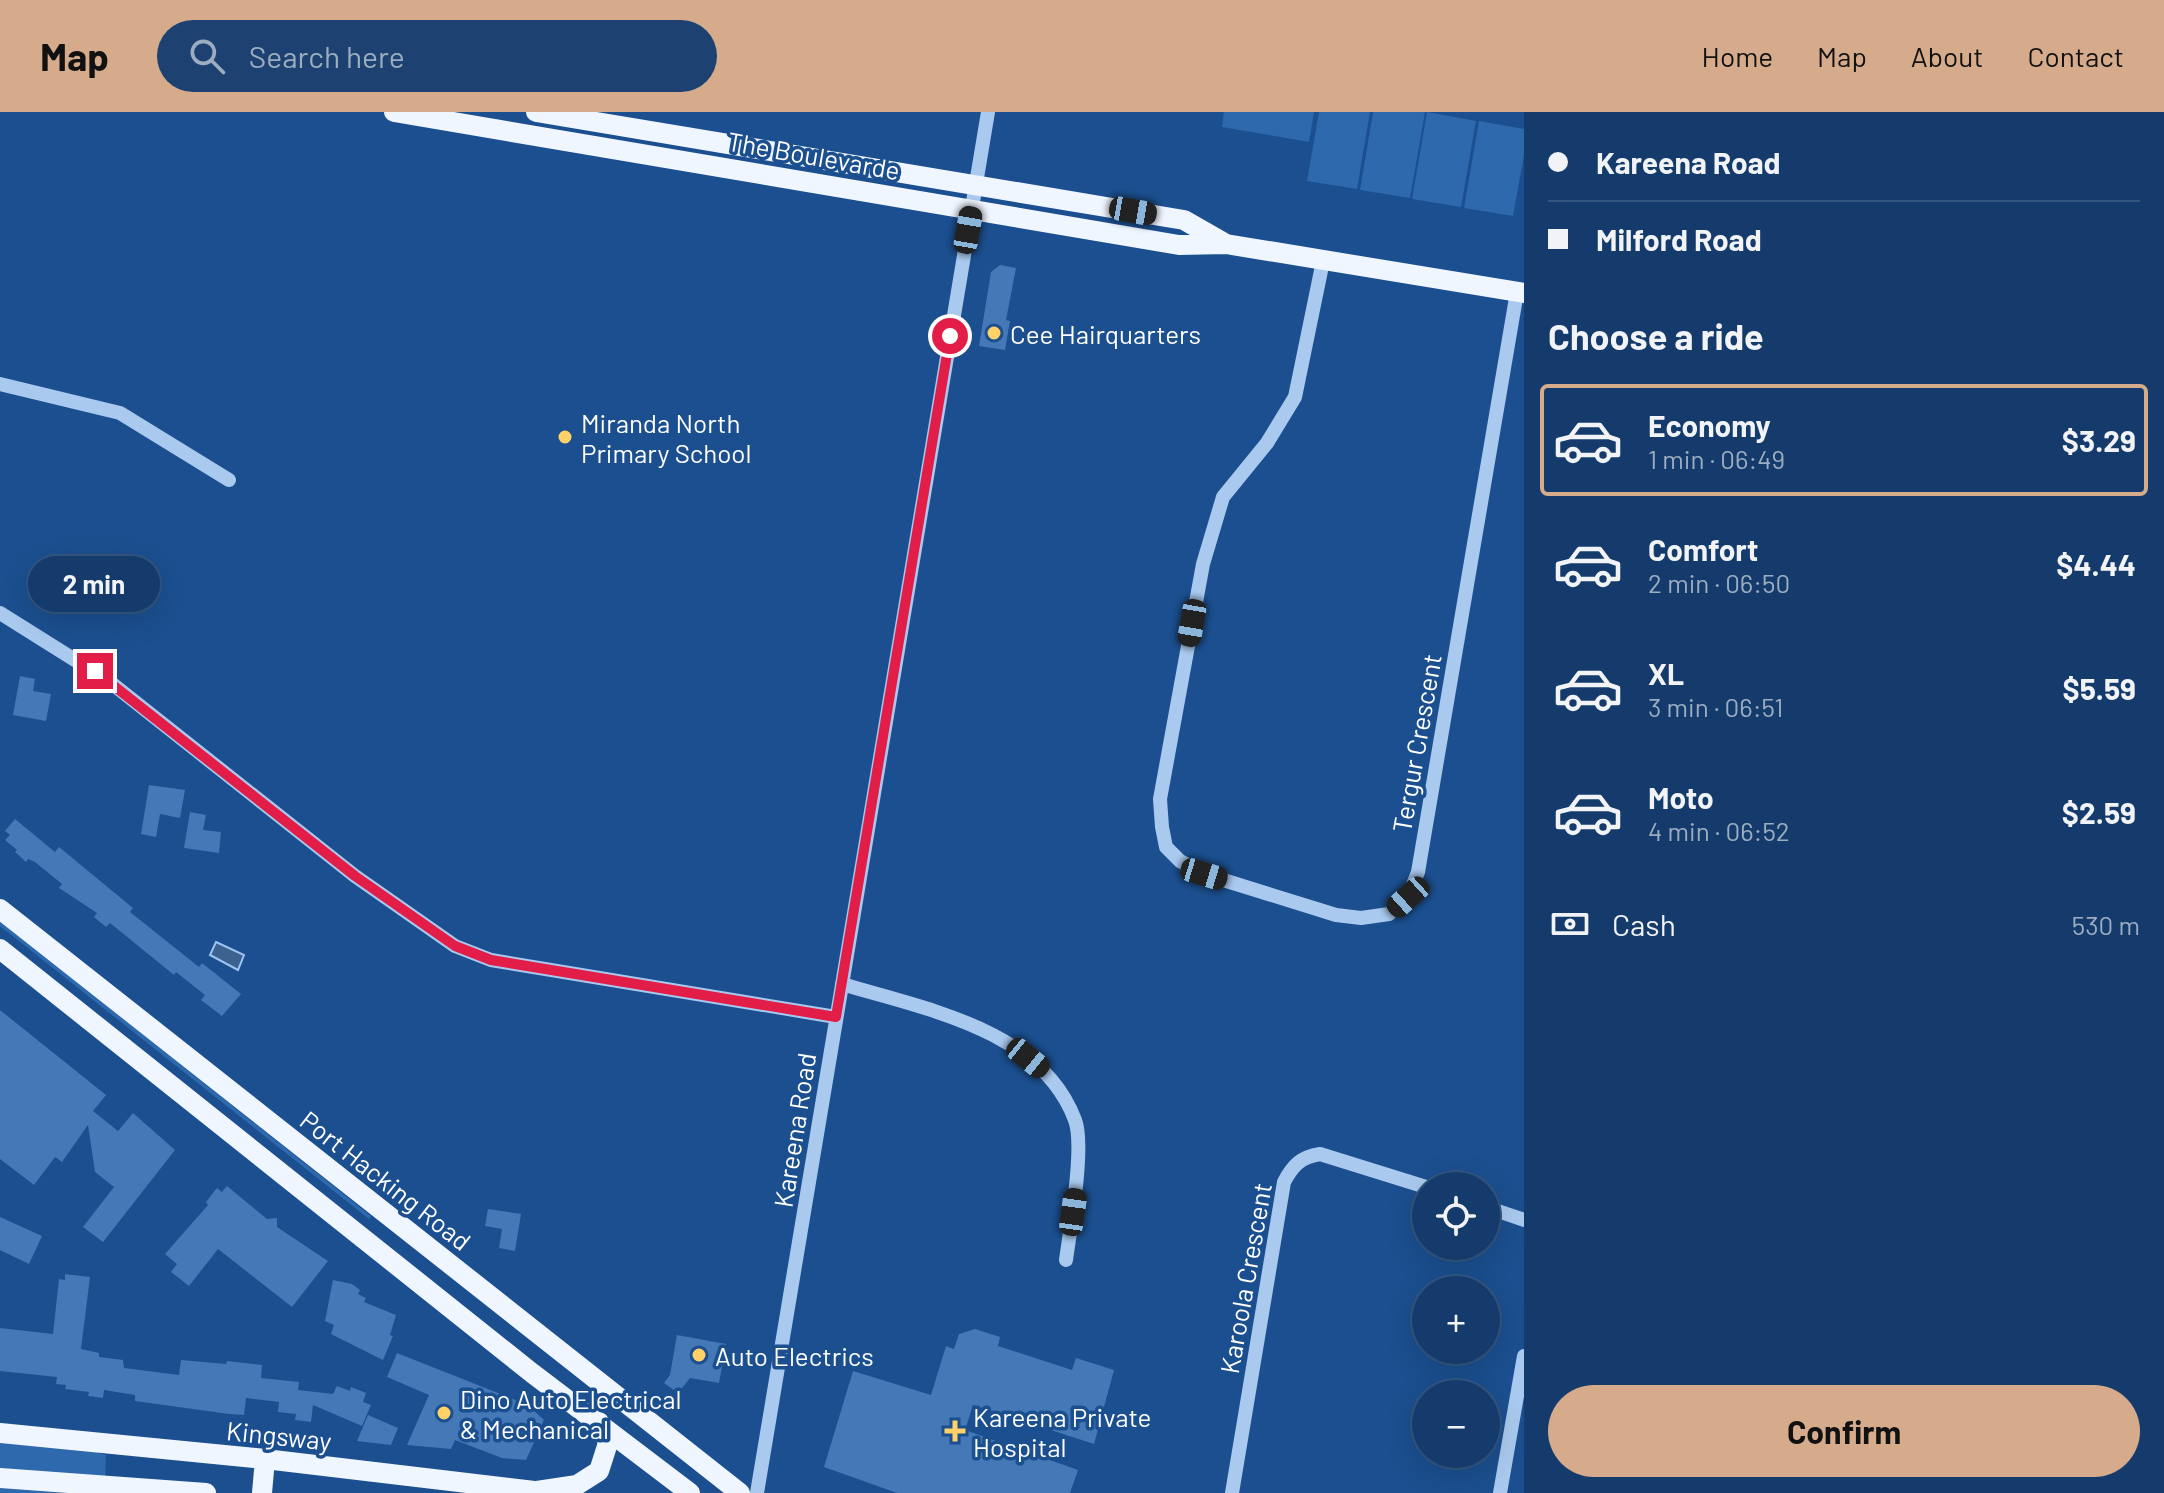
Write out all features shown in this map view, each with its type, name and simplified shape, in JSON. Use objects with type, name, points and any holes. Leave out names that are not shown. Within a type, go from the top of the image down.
[{"type":"main road","name":"The Boulevarde","points":[[394,112],[1179,245],[1226,244],[1520,293]]},
{"type":"main road","name":"The Boulevarde","points":[[536,112],[571,115],[1184,220],[1226,244]]},
{"type":"main road","name":"Port Hacking Road","points":[[0,909],[740,1493]]},
{"type":"main road","points":[[0,949],[532,1373],[690,1493]]},
{"type":"main road","name":"Kingsway","points":[[0,1433],[265,1459],[544,1492],[577,1485],[599,1471],[608,1443],[598,1421]]},
{"type":"main road","points":[[262,1493],[265,1459]]},
{"type":"main road","points":[[0,1478],[206,1493]]},
{"type":"street","name":"Kareena Road","points":[[757,1493],[988,112]]},
{"type":"street","points":[[567,140],[571,115]]},
{"type":"street","name":"Tergur Crescent","points":[[1323,261],[1295,397],[1267,443],[1223,497],[1203,564],[1160,799],[1166,847],[1180,861],[1204,874],[1336,915],[1361,918],[1389,914],[1408,897],[1418,872],[1520,293]]},
{"type":"street","points":[[0,384],[120,413],[229,480]]},
{"type":"street","points":[[0,613],[110,682],[355,876],[455,946],[491,960],[836,1017]]},
{"type":"street","points":[[842,984],[932,1012],[1007,1041],[1048,1075],[1076,1122],[1076,1188],[1066,1260]]},
{"type":"street","name":"Karoola Crescent","points":[[1232,1493],[1284,1182],[1292,1167],[1305,1156],[1320,1154],[1412,1183]]},
{"type":"street","points":[[1500,1212],[1524,1220]]},
{"type":"street","points":[[1500,1493],[1524,1356]]},
{"type":"shaded area","points":[[1224,112],[1314,112],[1309,142],[1222,127]]},
{"type":"shaded area","points":[[1319,112],[1370,112],[1357,189],[1307,181]]},
{"type":"shaded area","points":[[1373,112],[1425,112],[1410,198],[1360,190]]},
{"type":"shaded area","points":[[1427,112],[1476,121],[1461,207],[1412,199]]},
{"type":"shaded area","points":[[1479,121],[1524,129],[1524,155],[1513,216],[1464,208]]},
{"type":"shaded area","points":[[0,921],[371,1216],[369,1219],[0,926]]},
{"type":"shaded area","points":[[216,942],[244,955],[238,970],[210,955]]},
{"type":"shaded area","points":[[0,1433],[36,1435],[106,1455],[105,1485],[206,1493],[0,1493]]},
{"type":"building","points":[[1000,265],[1016,268],[1006,320],[1010,321],[1005,350],[979,346],[991,272]]},
{"type":"building","points":[[20,676],[35,679],[33,691],[51,694],[46,721],[13,715]]},
{"type":"building","points":[[149,785],[185,790],[180,818],[160,814],[156,837],[141,834]]},
{"type":"building","points":[[190,812],[206,815],[203,830],[221,832],[219,853],[184,848]]},
{"type":"building","points":[[15,819],[55,852],[59,847],[133,908],[130,912],[199,967],[202,963],[241,994],[222,1016],[201,1000],[205,995],[176,972],[174,975],[110,923],[106,927],[94,917],[97,913],[59,888],[62,884],[35,862],[28,859],[26,862],[15,852],[17,850],[5,840],[10,835],[5,831]]},
{"type":"building","points":[[0,1010],[106,1095],[93,1111],[118,1131],[133,1113],[175,1150],[103,1242],[83,1227],[114,1187],[95,1172],[88,1125],[62,1162],[55,1157],[34,1185],[0,1159]]},
{"type":"building","points":[[227,1186],[267,1219],[277,1218],[277,1227],[328,1261],[292,1307],[218,1249],[189,1286],[171,1272],[177,1264],[165,1254],[208,1205],[206,1202],[217,1188],[222,1192]]},
{"type":"building","points":[[488,1209],[521,1214],[515,1251],[499,1248],[502,1229],[485,1226]]},
{"type":"building","points":[[0,1217],[42,1236],[29,1264],[0,1250]]},
{"type":"building","points":[[65,1274],[90,1277],[81,1349],[99,1353],[99,1357],[123,1360],[124,1368],[179,1375],[181,1360],[226,1364],[227,1361],[262,1365],[261,1378],[299,1382],[298,1390],[333,1394],[337,1386],[350,1391],[351,1387],[366,1393],[363,1402],[371,1405],[362,1426],[313,1405],[311,1422],[295,1420],[296,1414],[278,1412],[279,1402],[246,1398],[244,1415],[229,1414],[135,1401],[135,1395],[104,1390],[103,1398],[88,1396],[89,1392],[65,1389],[66,1385],[56,1384],[57,1377],[0,1371],[0,1328],[53,1334],[59,1279],[65,1280]]},
{"type":"building","points":[[333,1280],[352,1284],[360,1290],[358,1294],[366,1298],[364,1302],[396,1315],[390,1335],[393,1336],[383,1360],[331,1334],[334,1325],[325,1321]]},
{"type":"building","points":[[975,1329],[1000,1337],[998,1346],[1072,1370],[1076,1358],[1114,1370],[1094,1444],[973,1405],[965,1430],[1078,1470],[1070,1493],[897,1493],[824,1467],[853,1371],[931,1395],[946,1346],[954,1349],[959,1334]]},
{"type":"building","name":"Auto Electrics","points":[[677,1335],[726,1344],[719,1383],[690,1378],[678,1393],[664,1383],[670,1375]]},
{"type":"building","points":[[397,1353],[528,1405],[544,1420],[526,1460],[502,1458],[455,1440],[451,1449],[407,1445],[429,1395],[387,1377]]},
{"type":"building","points":[[368,1415],[398,1428],[391,1445],[357,1441]]},
{"type":"place","name":"Cee Hairquarters","points":[[994,333]]},
{"type":"place","name":"Miranda North Primary School","points":[[565,437]]},
{"type":"place","name":"Auto Electrics","points":[[699,1355]]},
{"type":"place","name":"Dino Auto Electrical & Mechanical","points":[[444,1413]]},
{"type":"place","name":"Kareena Private Hospital","points":[[955,1431]]},
{"type":"route","points":[[95,671],[355,876],[455,946],[491,960],[836,1017],[950,336]]}]
